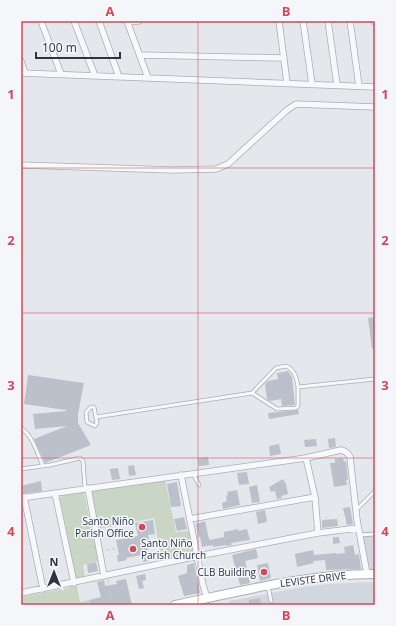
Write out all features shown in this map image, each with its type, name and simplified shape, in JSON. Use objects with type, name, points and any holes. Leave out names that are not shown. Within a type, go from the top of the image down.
[{"type":"main road","name":"LEVISTE DRIVE","points":[[175,605],[317,577],[371,574]]},
{"type":"main road","name":"LEVISTE DRIVE","points":[[268,586],[317,580],[375,578]]},
{"type":"street","points":[[41,21],[61,74]]},
{"type":"street","points":[[74,21],[95,76]]},
{"type":"street","points":[[99,21],[120,76]]},
{"type":"street","points":[[139,21],[127,22],[148,78]]},
{"type":"street","points":[[279,21],[287,83]]},
{"type":"street","points":[[303,21],[312,84]]},
{"type":"street","points":[[328,21],[337,85]]},
{"type":"street","points":[[350,21],[359,86]]},
{"type":"street","points":[[140,56],[284,58]]},
{"type":"street","points":[[21,61],[23,73],[375,87]]},
{"type":"street","points":[[21,165],[173,170],[216,169],[228,164],[287,110],[296,104],[375,107]]},
{"type":"street","points":[[43,590],[23,497],[306,458],[341,450],[348,453],[350,457],[358,528],[371,574]]},
{"type":"street","points":[[306,458],[314,498],[318,533]]},
{"type":"street","points":[[181,475],[207,598]]},
{"type":"street","points":[[86,488],[105,576]]},
{"type":"street","points":[[55,493],[74,583]]},
{"type":"street","points":[[190,519],[314,498]]},
{"type":"street","points":[[21,593],[43,590],[198,556],[318,533],[358,528]]},
{"type":"lane","points":[[96,417],[252,393],[276,368],[286,366],[292,369],[297,380],[298,406],[296,408],[278,409],[252,393]]},
{"type":"lane","points":[[298,387],[375,379]]},
{"type":"lane","points":[[91,407],[94,407],[96,417],[96,425],[93,426],[88,423],[86,412],[91,407]]},
{"type":"lane","points":[[21,428],[27,433],[43,466]]},
{"type":"lane","points":[[21,469],[80,458],[83,461],[86,488]]},
{"type":"lane","points":[[193,473],[199,486]]},
{"type":"lane","points":[[355,510],[375,491]]},
{"type":"lane","points":[[360,535],[375,534]]},
{"type":"lane","points":[[268,586],[271,601]]},
{"type":"path","points":[[109,549],[118,548]]},
{"type":"path","points":[[105,576],[113,605]]},
{"type":"shaded area","points":[[375,531],[375,571],[369,570],[362,532]]},
{"type":"shaded area","points":[[375,582],[375,605],[230,605],[229,601],[304,587],[329,584]]},
{"type":"green space","points":[[165,480],[176,532],[190,532],[194,554],[162,561],[154,518],[98,529],[91,493],[92,490]]},
{"type":"green space","points":[[84,492],[98,561],[83,565],[85,577],[77,578],[60,499],[63,494]]},
{"type":"green space","points":[[77,586],[80,602],[89,600],[90,605],[21,605],[21,597]]},
{"type":"building","points":[[375,317],[375,349],[372,349],[368,318]]},
{"type":"building","points":[[288,371],[292,377],[295,405],[282,406],[281,399],[270,401],[267,399],[265,384],[268,381],[278,379],[277,373]]},
{"type":"building","points":[[28,375],[84,383],[78,414],[78,423],[91,445],[45,463],[34,439],[67,426],[35,429],[33,414],[66,410],[24,404]]},
{"type":"building","points":[[298,410],[299,414],[269,419],[268,413]]},
{"type":"building","points":[[335,438],[336,447],[329,448],[328,439]]},
{"type":"building","points":[[316,439],[317,446],[305,447],[304,440]]},
{"type":"building","points":[[279,444],[281,454],[270,456],[269,446]]},
{"type":"building","points":[[208,457],[209,465],[199,466],[198,458]]},
{"type":"building","points":[[343,458],[344,462],[346,461],[348,480],[346,480],[347,485],[334,487],[330,463],[335,463],[335,459]]},
{"type":"building","points":[[134,465],[136,475],[129,476],[128,466]]},
{"type":"building","points":[[118,468],[120,479],[112,480],[110,469]]},
{"type":"building","points":[[247,472],[249,484],[239,485],[237,473]]},
{"type":"building","points":[[283,479],[286,484],[288,494],[277,499],[275,491],[271,492],[269,487]]},
{"type":"building","points":[[41,481],[42,491],[21,494],[21,486]]},
{"type":"building","points":[[177,482],[181,506],[171,507],[167,484]]},
{"type":"building","points":[[257,485],[260,502],[252,503],[249,487]]},
{"type":"building","points":[[237,490],[240,505],[223,509],[222,503],[227,501],[227,492]]},
{"type":"building","points":[[350,507],[353,524],[347,525],[343,508]]},
{"type":"building","points":[[265,510],[267,522],[258,524],[256,512]]},
{"type":"building","points":[[184,517],[187,529],[177,531],[174,519]]},
{"type":"building","points":[[337,519],[338,526],[322,528],[322,520]]},
{"type":"building","name":"Santo Niño Parish Church","points":[[153,520],[155,534],[148,535],[151,547],[148,547],[148,550],[146,550],[148,561],[143,562],[141,555],[126,558],[127,560],[118,562],[117,555],[119,555],[116,540],[138,536],[135,523]]},
{"type":"building","points":[[205,521],[210,540],[224,537],[224,532],[247,529],[250,540],[231,543],[232,545],[227,546],[213,547],[213,545],[202,547],[196,524]]},
{"type":"building","points":[[333,537],[339,537],[340,543],[333,544]]},
{"type":"building","points":[[353,545],[355,555],[359,554],[361,569],[326,570],[325,560],[313,561],[314,563],[297,567],[295,554],[313,550],[314,555],[345,553],[344,547]]},
{"type":"building","points":[[256,549],[258,558],[245,561],[250,583],[240,585],[232,555]]},
{"type":"building","points":[[96,562],[98,571],[88,573],[87,564]]},
{"type":"building","points":[[194,563],[200,593],[184,596],[178,576],[187,573],[187,565]]},
{"type":"building","name":"CLB Building","points":[[268,563],[271,578],[260,581],[257,565]]},
{"type":"building","points":[[145,574],[146,580],[142,581],[144,588],[139,589],[136,576]]},
{"type":"building","points":[[126,579],[132,605],[91,605],[89,600],[101,597],[97,582],[104,580],[105,586],[117,584],[116,581]]},
{"type":"building","points":[[260,598],[261,602],[259,605],[249,605],[249,600]]},
{"type":"place","name":"Santo Niño Parish Office","points":[[142,527]]},
{"type":"place","name":"Santo Niño Parish Church","points":[[133,549]]},
{"type":"place","name":"CLB Building","points":[[264,572]]}]
